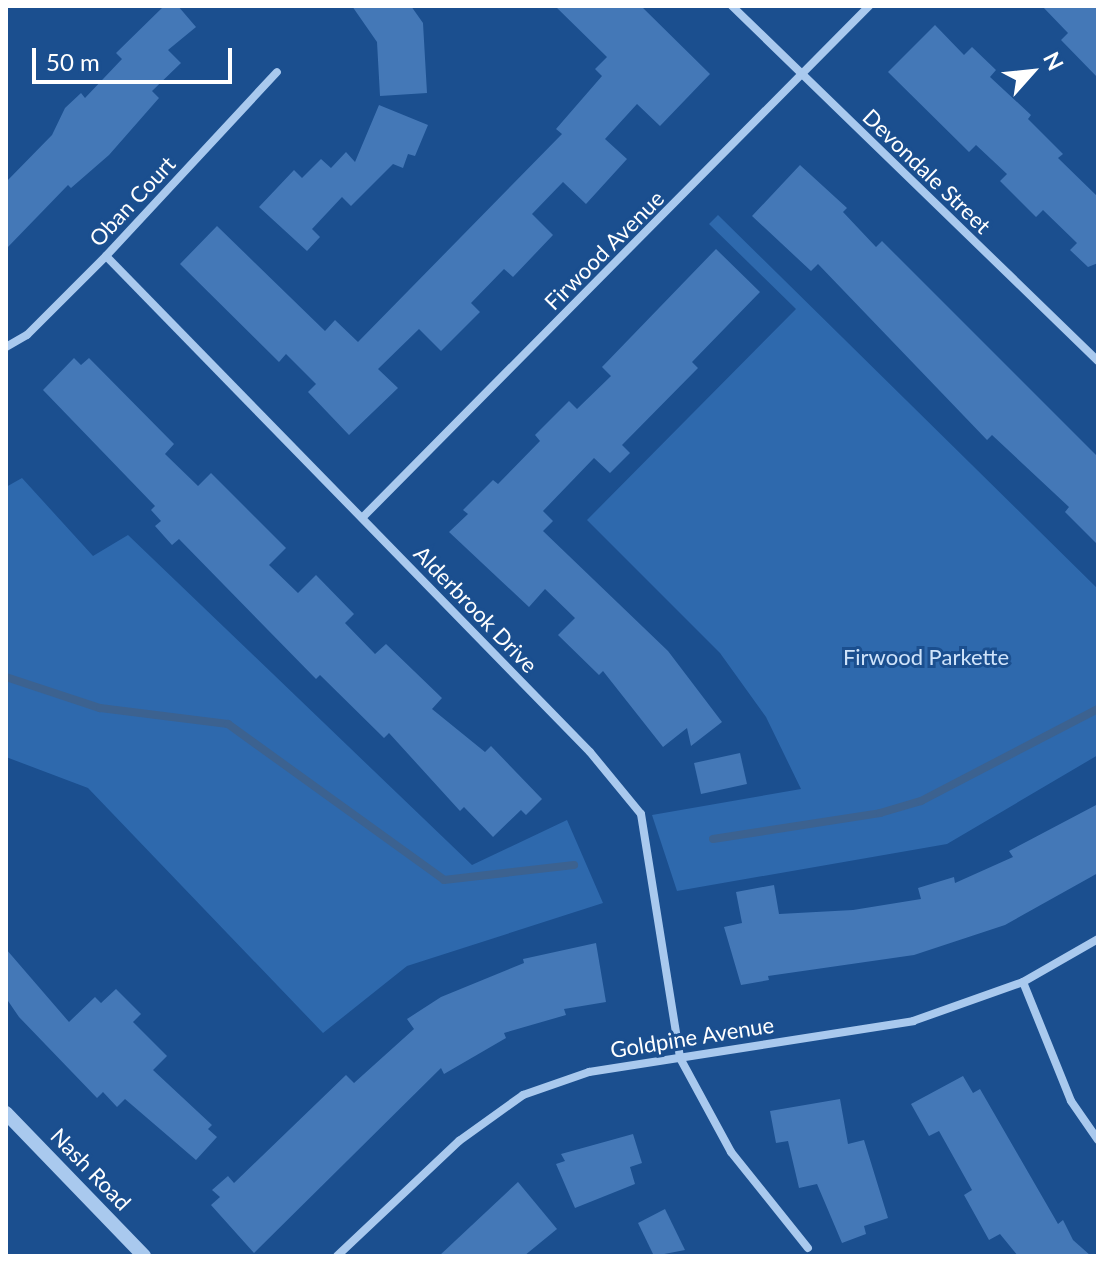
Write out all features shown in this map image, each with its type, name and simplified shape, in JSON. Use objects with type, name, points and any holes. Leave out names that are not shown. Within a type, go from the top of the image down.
[{"type":"street","name":"Devondale Street","points":[[732,6],[1098,361]]},
{"type":"street","name":"Firwood Avenue","points":[[362,518],[869,6]]},
{"type":"street","name":"Oban Court","points":[[6,347],[27,335],[106,256],[277,72]]},
{"type":"street","name":"Alderbrook Drive","points":[[106,256],[590,752],[641,814],[680,1058],[731,1152],[808,1248]]},
{"type":"street","name":"Goldpine Avenue","points":[[337,1256],[459,1141],[523,1095],[589,1072],[913,1021],[1023,982],[1098,939]]},
{"type":"street","points":[[1023,982],[1071,1101],[1098,1140]]},
{"type":"street","name":"Nash Road","points":[[6,1113],[144,1256]]},
{"type":"green space","name":"Firwood Parkette","points":[[718,215],[1098,589],[1098,755],[947,844],[677,891],[652,815],[801,789],[766,717],[720,653],[587,520],[796,309],[709,224]]},
{"type":"green space","points":[[22,478],[93,556],[128,535],[472,865],[567,820],[603,903],[407,966],[323,1033],[88,788],[6,757],[6,487]]},
{"type":"building","points":[[164,6],[178,6],[196,27],[168,50],[181,63],[152,91],[159,98],[109,155],[71,188],[68,185],[6,249],[6,182],[52,135],[65,108],[81,93],[85,98],[122,59],[116,53]]},
{"type":"building","points":[[352,6],[411,6],[423,23],[427,93],[380,96],[377,42]]},
{"type":"building","points":[[555,6],[641,6],[710,74],[660,126],[637,104],[605,139],[627,159],[586,204],[563,182],[532,214],[553,235],[513,277],[504,269],[471,303],[480,312],[441,351],[419,329],[378,369],[398,388],[349,435],[308,392],[316,384],[286,354],[279,362],[180,264],[217,226],[325,331],[335,320],[358,342],[562,134],[556,129],[602,76],[595,69],[607,57]]},
{"type":"building","points":[[1042,6],[1098,6],[1098,78],[1061,40],[1068,33]]},
{"type":"building","points":[[935,25],[964,55],[972,47],[996,70],[990,77],[1031,115],[1028,119],[1063,154],[1058,158],[1098,197],[1098,263],[1088,267],[1070,250],[1077,243],[1043,210],[1036,217],[1000,181],[1007,174],[976,145],[969,152],[888,72]]},
{"type":"building","points":[[379,105],[428,125],[415,156],[408,154],[403,168],[393,164],[351,206],[342,197],[312,229],[320,237],[307,251],[259,207],[294,170],[302,178],[321,159],[331,168],[346,152],[355,162]]},
{"type":"building","points":[[800,165],[847,208],[843,212],[876,247],[882,241],[1098,457],[1098,545],[1065,512],[1069,507],[992,435],[987,440],[818,264],[811,271],[752,216]]},
{"type":"building","points":[[716,249],[760,292],[692,362],[698,368],[622,445],[630,453],[610,473],[594,458],[543,511],[553,521],[543,531],[668,651],[722,722],[691,746],[687,728],[663,747],[603,671],[599,675],[558,635],[575,618],[545,589],[529,607],[449,532],[468,514],[463,510],[493,480],[498,484],[540,441],[535,435],[569,401],[577,409],[611,376],[602,367]]},
{"type":"building","points":[[74,358],[81,365],[89,358],[174,444],[165,454],[198,486],[211,473],[286,548],[269,565],[298,593],[316,575],[354,614],[345,623],[375,654],[386,644],[442,698],[432,709],[485,752],[491,746],[542,799],[526,815],[521,810],[493,837],[464,807],[460,811],[389,733],[384,738],[320,675],[316,679],[179,539],[172,545],[155,526],[161,521],[151,510],[155,506],[43,390]]},
{"type":"building","points":[[740,753],[747,784],[701,794],[694,763]]},
{"type":"building","points":[[1098,804],[1098,873],[1005,925],[914,955],[768,976],[769,980],[741,985],[724,927],[742,923],[736,892],[774,885],[779,914],[853,910],[921,899],[918,888],[954,877],[955,883],[1013,857],[1009,851]]},
{"type":"building","points":[[596,943],[606,1002],[564,1009],[566,1015],[504,1033],[506,1038],[444,1074],[441,1068],[254,1253],[211,1205],[220,1197],[212,1190],[228,1176],[234,1183],[346,1075],[354,1083],[414,1029],[407,1019],[441,997],[524,963],[523,959]]},
{"type":"building","points":[[6,949],[69,1022],[95,997],[101,1003],[116,989],[141,1014],[133,1022],[167,1056],[153,1070],[212,1125],[208,1129],[217,1137],[196,1160],[125,1099],[117,1107],[103,1092],[97,1098],[19,1017],[6,998]]},
{"type":"building","points":[[963,1076],[973,1093],[980,1089],[1058,1224],[1063,1220],[1073,1240],[1091,1256],[1018,1256],[1000,1234],[989,1240],[964,1195],[972,1190],[939,1131],[929,1136],[911,1104]]},
{"type":"building","points":[[840,1099],[848,1144],[864,1140],[888,1218],[864,1226],[866,1234],[842,1243],[817,1184],[799,1188],[788,1141],[776,1143],[770,1111]]},
{"type":"building","points":[[633,1134],[642,1163],[630,1167],[635,1184],[575,1208],[556,1164],[565,1161],[561,1154]]},
{"type":"building","points":[[518,1182],[557,1229],[524,1256],[439,1256]]},
{"type":"building","points":[[665,1209],[685,1250],[654,1256],[638,1223]]},
{"type":"waterway","points":[[6,677],[100,708],[228,724],[444,880],[574,865]]},
{"type":"waterway","points":[[713,839],[880,813],[921,801],[1098,709]]}]
